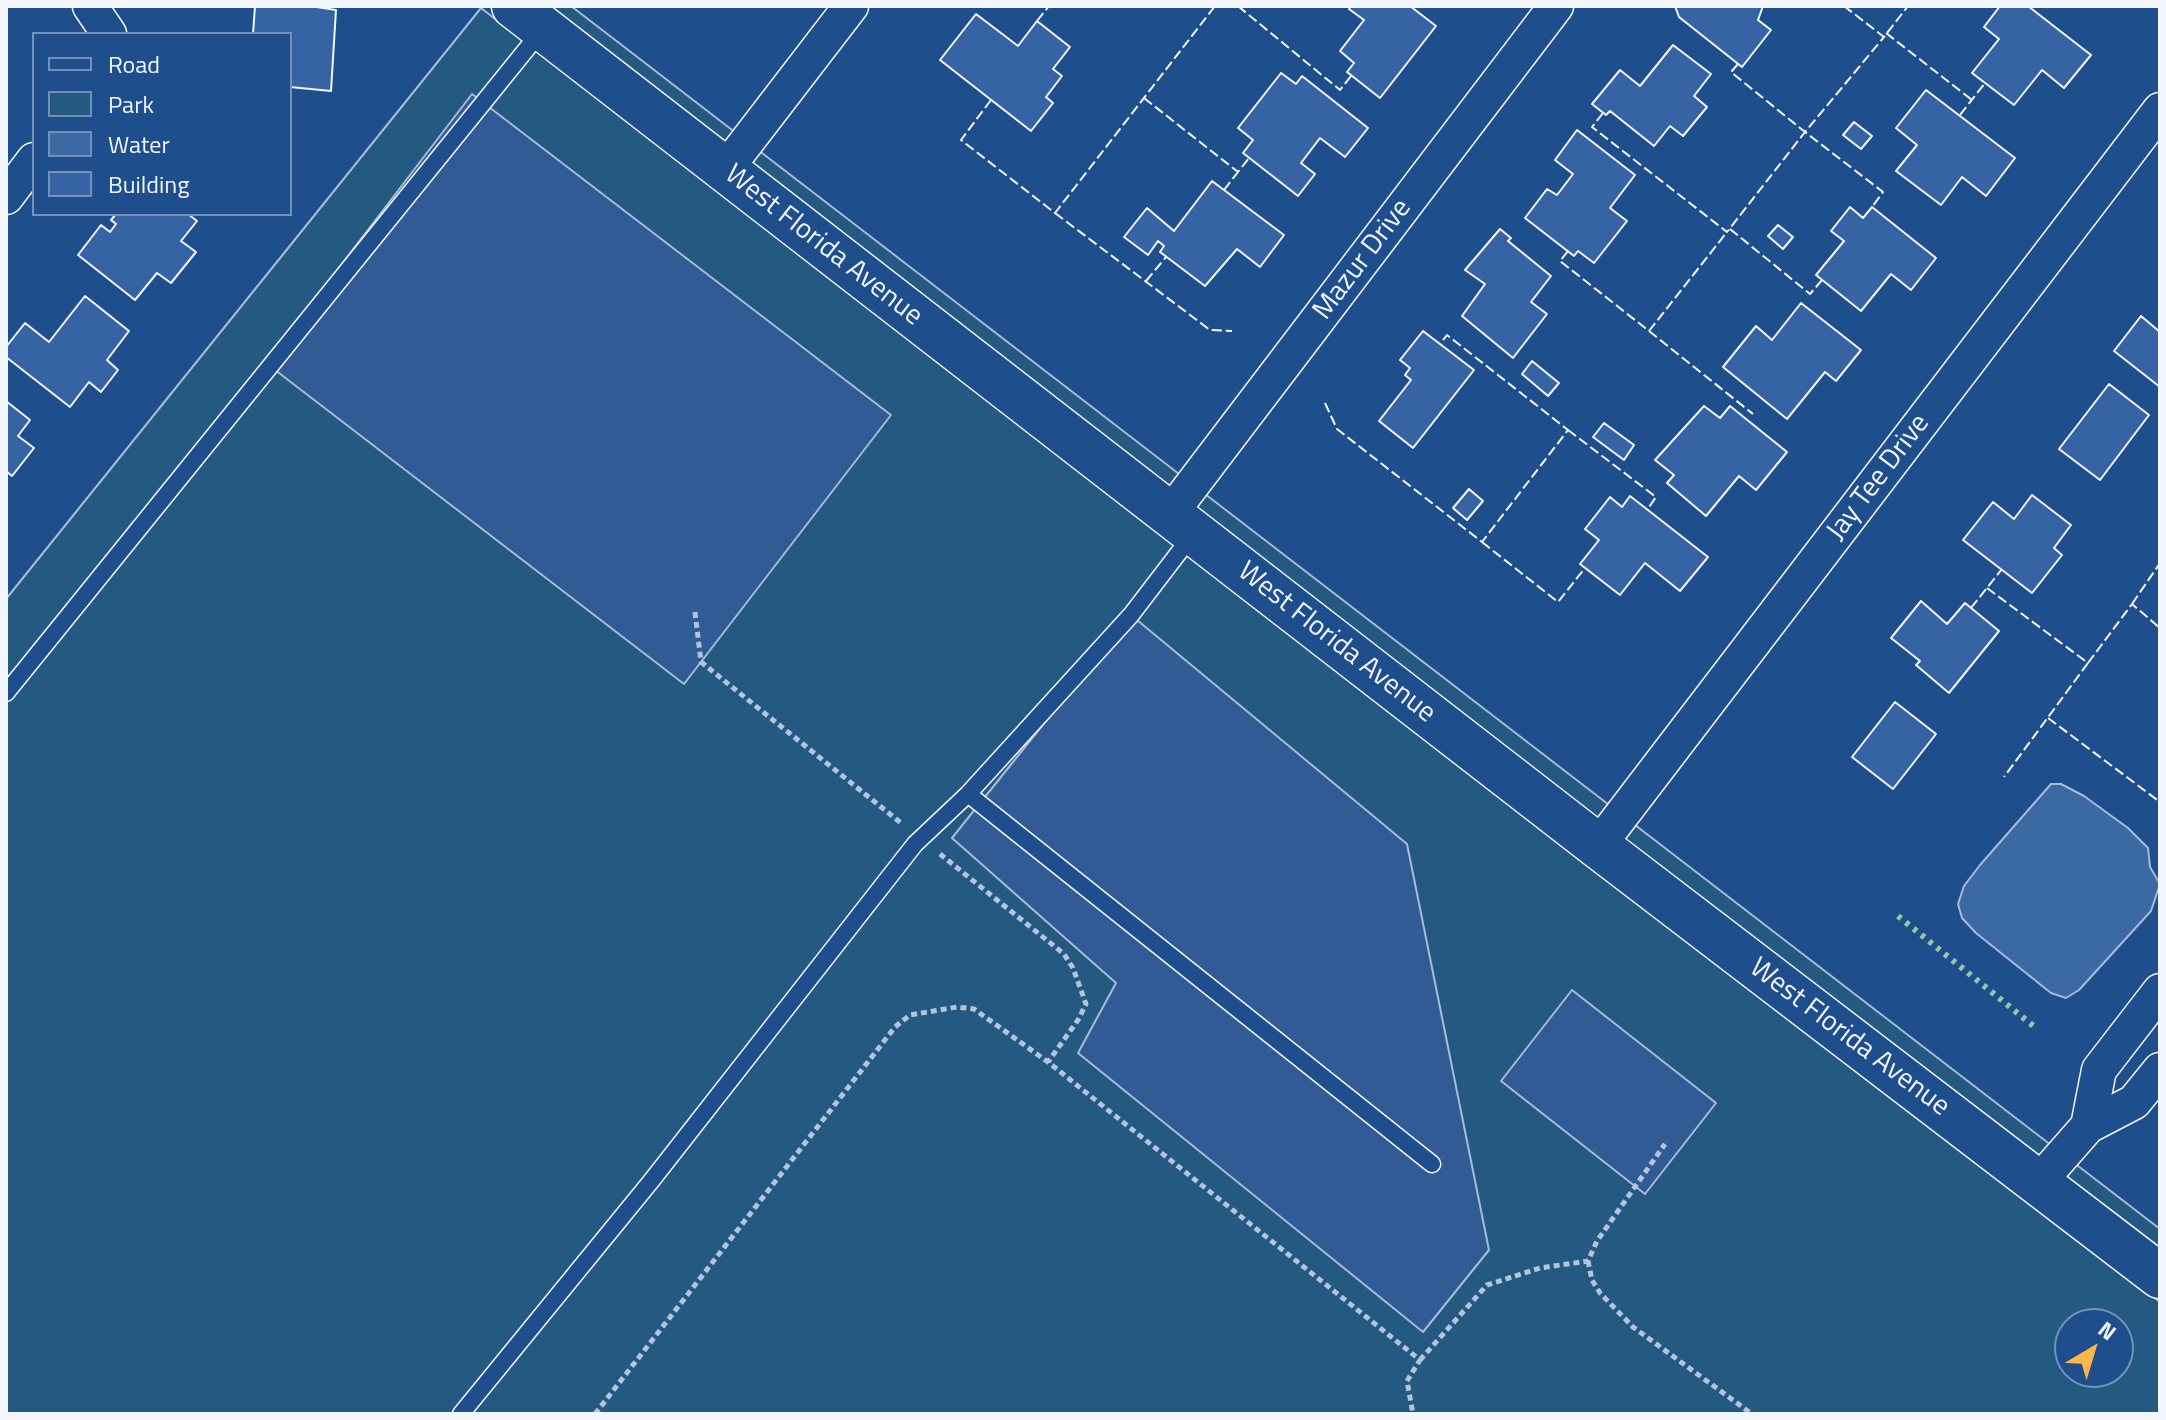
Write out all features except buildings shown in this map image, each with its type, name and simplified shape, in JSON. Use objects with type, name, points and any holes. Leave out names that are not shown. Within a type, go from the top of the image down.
[{"type":"street","points":[[90,6],[108,32]]},
{"type":"street","points":[[725,170],[851,6]]},
{"type":"street","name":"Mazur Drive","points":[[1182,523],[1556,6]]},
{"type":"street","name":"West Florida Avenue","points":[[528,17],[1598,846],[2160,1276]]},
{"type":"street","name":"Jay Tee Drive","points":[[1598,846],[2160,110]]},
{"type":"street","points":[[6,197],[32,163]]},
{"type":"street","points":[[2088,1126],[2099,1070],[2160,991]]},
{"type":"street","points":[[2038,1183],[2088,1126],[2134,1102],[2160,1070]]},
{"type":"lane","points":[[6,693],[528,17]]},
{"type":"lane","points":[[461,1414],[652,1180],[915,844],[968,794],[1131,615],[1182,523]]},
{"type":"lane","points":[[968,794],[1432,1164]]},
{"type":"path","points":[[595,1414],[895,1027],[910,1015],[957,1007],[974,1009],[1048,1062],[1420,1360]]},
{"type":"path","points":[[1665,1144],[1597,1241],[1588,1261],[1592,1280],[1600,1293],[1633,1327],[1752,1414]]},
{"type":"path","points":[[1413,1414],[1407,1381],[1420,1360],[1487,1285],[1540,1268],[1588,1261]]},
{"type":"green space","points":[[549,6],[571,6],[2160,1229],[2160,1248],[1611,829]]},
{"type":"green space","points":[[481,8],[1585,864],[2160,1302],[2160,1414],[6,1414],[6,599]]},
{"type":"shaded area","points":[[472,94],[891,415],[684,684],[266,363]]},
{"type":"shaded area","points":[[1131,615],[1407,844],[1489,1250],[1423,1332],[1078,1053],[1116,983],[952,838]]},
{"type":"shaded area","points":[[1572,990],[1716,1103],[1645,1194],[1501,1081]]},
{"type":"water","points":[[2051,784],[2061,784],[2084,796],[2128,828],[2148,848],[2150,867],[2160,884],[2151,911],[2079,990],[2066,998],[2051,993],[1976,933],[1962,918],[1958,904],[1964,886],[1980,865]]},
{"type":"hedge","points":[[1898,916],[2036,1028]]},
{"type":"fence","points":[[1037,21],[1049,6]]},
{"type":"fence","points":[[991,100],[961,140],[1055,213],[1215,6]]},
{"type":"fence","points":[[1238,6],[1340,90],[1351,76]]},
{"type":"fence","points":[[1844,6],[1884,37],[1908,6]]},
{"type":"fence","points":[[1886,33],[1972,100]]},
{"type":"fence","points":[[1738,64],[1731,72],[1805,132],[1884,37]]},
{"type":"fence","points":[[1960,115],[1985,83]]},
{"type":"fence","points":[[1144,98],[1238,172],[1249,158]]},
{"type":"fence","points":[[1603,113],[1592,127],[1727,232],[1805,132],[1883,192],[1872,207]]},
{"type":"fence","points":[[1224,190],[1238,172]]},
{"type":"fence","points":[[1055,213],[1210,330],[1232,331]]},
{"type":"fence","points":[[1730,229],[1810,294],[1822,280]]},
{"type":"fence","points":[[1568,251],[1560,261],[1649,331],[1727,232]]},
{"type":"fence","points":[[1146,281],[1166,257]]},
{"type":"fence","points":[[1649,331],[1753,414]]},
{"type":"fence","points":[[1325,403],[1337,429],[1482,542],[1568,430],[1447,335],[1440,344]]},
{"type":"fence","points":[[2160,402],[2160,408]]},
{"type":"fence","points":[[1568,430],[1656,497],[1647,510]]},
{"type":"fence","points":[[1482,542],[1558,602],[1585,568]]},
{"type":"fence","points":[[2132,604],[2160,563]]},
{"type":"fence","points":[[1971,608],[2002,569]]},
{"type":"fence","points":[[1987,588],[2088,663],[2004,777]]},
{"type":"fence","points":[[2088,663],[2132,604],[2160,628]]},
{"type":"fence","points":[[2048,718],[2160,802]]}]
